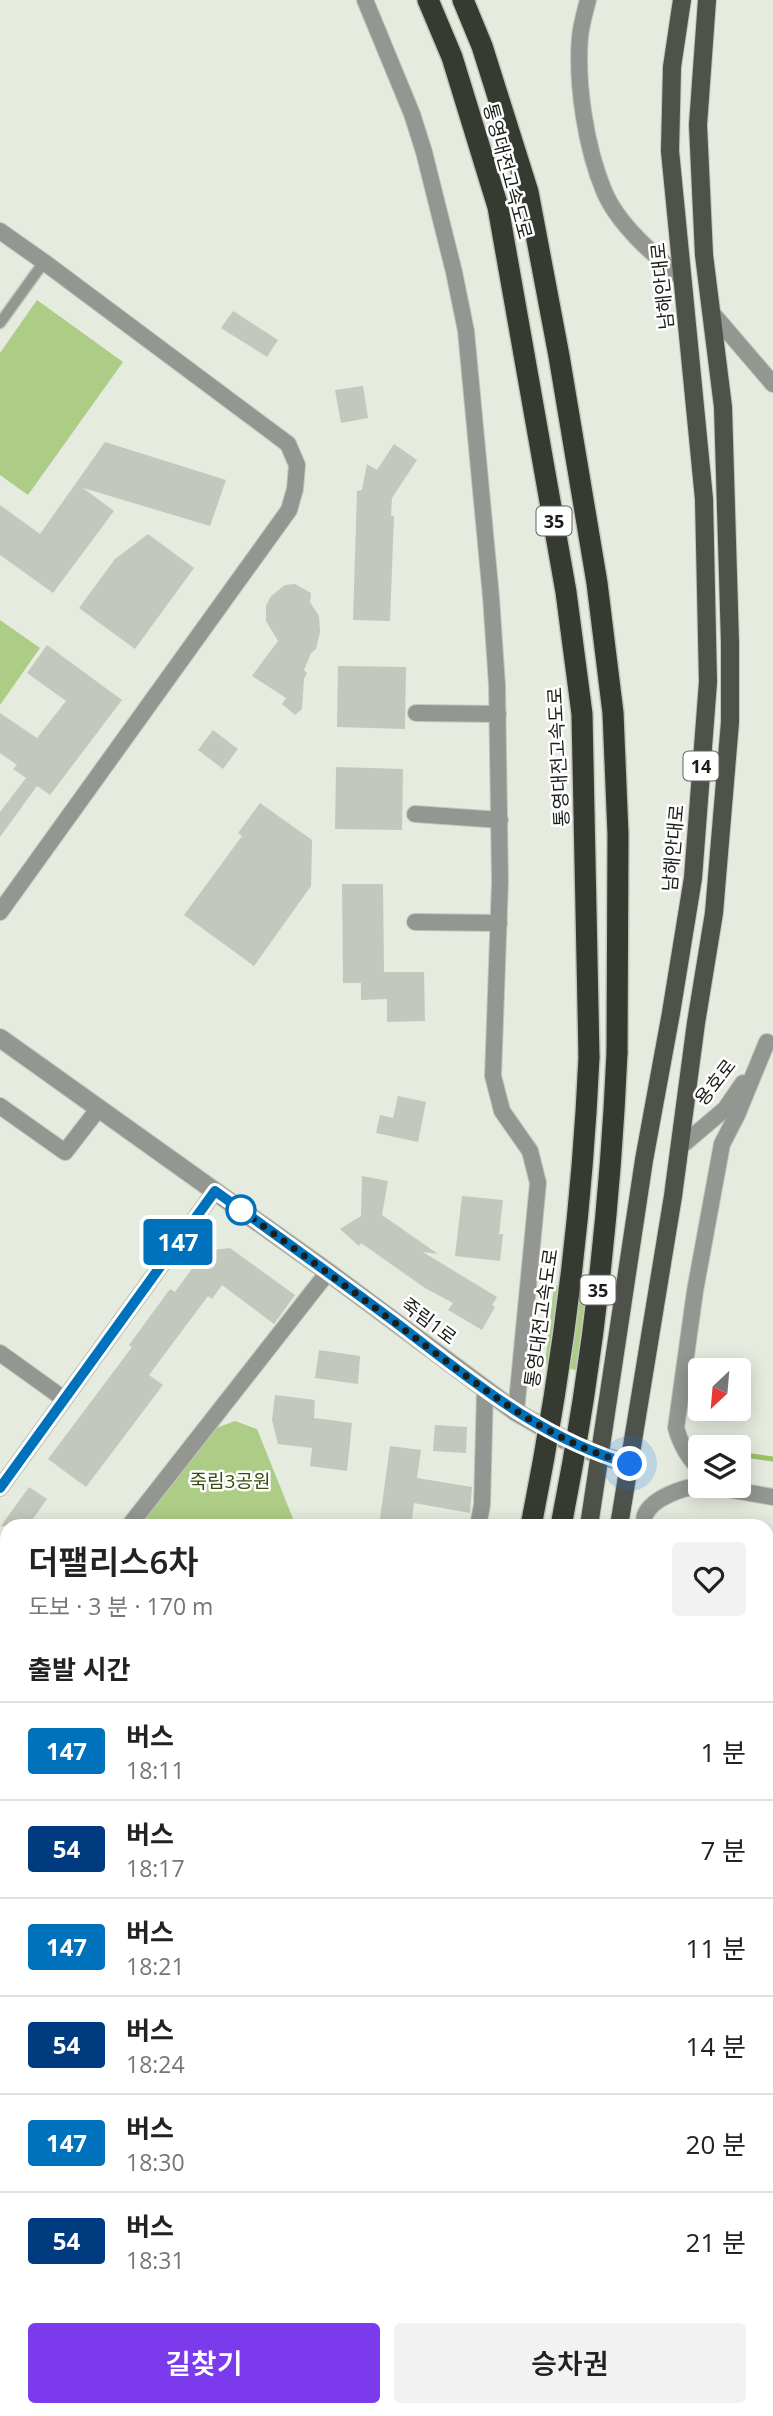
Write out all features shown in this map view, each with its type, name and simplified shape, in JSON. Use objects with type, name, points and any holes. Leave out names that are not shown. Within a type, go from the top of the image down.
[{"type":"highway","name":"통영대전고속도로","points":[[428,0],[452,57],[498,207],[566,592],[582,714],[589,1057],[585,1155],[572,1273],[548,1442],[532,1519]]},
{"type":"highway","name":"통영대전고속도로","points":[[463,0],[482,46],[528,192],[597,583],[612,713],[618,834],[617,1053],[613,1155],[586,1385],[562,1519]]},
{"type":"main road","name":"남해안대로","points":[[591,1519],[643,1160],[693,878],[708,682],[704,499],[670,151],[672,67],[682,0]]},
{"type":"main road","name":"14","points":[[620,1519],[715,913],[730,722],[723,407],[704,254],[698,125],[707,0]]},
{"type":"street","points":[[365,0],[412,114],[424,152],[466,331],[491,597],[498,714],[499,923],[493,1076],[502,1111],[530,1152],[538,1183],[516,1412]]},
{"type":"street","points":[[588,0],[580,37],[582,92],[588,139],[604,192],[632,232],[683,279]]},
{"type":"street","points":[[0,231],[288,444],[297,465],[295,489],[289,510],[0,912]]},
{"type":"street","points":[[0,323],[44,262]]},
{"type":"street","points":[[713,314],[773,384]]},
{"type":"street","points":[[416,713],[498,714]]},
{"type":"street","points":[[415,814],[500,820]]},
{"type":"street","points":[[415,922],[499,923]]},
{"type":"street","points":[[688,1454],[676,1428],[695,1291],[722,1144],[770,1037]]},
{"type":"street","name":"용호로","points":[[679,1148],[725,1110],[770,1037]]},
{"type":"street","name":"죽림1로","points":[[0,1038],[328,1272],[516,1412],[565,1440],[599,1455],[630,1464]]},
{"type":"street","points":[[0,1105],[65,1152],[99,1108]]},
{"type":"street","points":[[0,1488],[215,1191]]},
{"type":"street","points":[[134,1519],[328,1272]]},
{"type":"street","points":[[0,1353],[64,1399]]},
{"type":"street","points":[[479,1519],[485,1390]]},
{"type":"street","points":[[751,1488],[773,1496]]},
{"type":"street","points":[[645,1519],[654,1504],[671,1494],[688,1489]]},
{"type":"street","points":[[751,1493],[773,1496]]},
{"type":"green space","points":[[37,300],[123,362],[28,495],[0,475],[0,353]]},
{"type":"green space","points":[[0,620],[40,648],[0,705]]},
{"type":"green space","points":[[554,1285],[600,1293],[591,1373],[545,1364]]},
{"type":"green space","name":"죽림3공원","points":[[235,1421],[257,1429],[293,1519],[144,1519],[205,1438],[216,1428]]},
{"type":"building","points":[[233,311],[278,340],[267,357],[221,328]]},
{"type":"building","points":[[363,386],[368,418],[341,423],[335,390]]},
{"type":"building","points":[[105,442],[226,480],[210,526],[83,488],[114,511],[53,593],[0,555],[0,505],[40,534]]},
{"type":"building","points":[[394,444],[417,460],[392,498],[391,516],[394,516],[390,621],[353,620],[357,491],[362,490],[367,464],[377,470]]},
{"type":"building","points":[[148,534],[194,568],[135,649],[79,608],[115,559]]},
{"type":"building","points":[[295,584],[311,593],[310,602],[319,616],[320,632],[316,649],[311,653],[304,670],[307,673],[304,679],[302,709],[295,715],[282,704],[286,698],[252,676],[278,641],[266,621],[266,606],[271,596],[285,585]]},
{"type":"building","points":[[47,645],[122,700],[50,795],[37,786],[0,837],[0,812],[26,778],[13,769],[17,765],[0,753],[0,713],[37,738],[66,701],[27,673]]},
{"type":"building","points":[[338,666],[406,667],[405,729],[337,727]]},
{"type":"building","points":[[213,730],[238,749],[223,769],[198,750]]},
{"type":"building","points":[[336,767],[403,769],[402,830],[335,829]]},
{"type":"building","points":[[260,803],[312,840],[311,886],[254,966],[184,915],[242,836],[238,833]]},
{"type":"building","points":[[342,884],[383,884],[384,972],[424,972],[425,1021],[387,1022],[387,999],[361,1000],[361,983],[343,983]]},
{"type":"building","points":[[398,1096],[426,1102],[418,1142],[376,1133],[380,1115],[393,1118]]},
{"type":"building","points":[[362,1176],[388,1181],[382,1215],[438,1254],[423,1252],[497,1297],[492,1305],[495,1307],[482,1330],[448,1310],[453,1303],[425,1288],[361,1243],[359,1246],[340,1229],[361,1216]]},
{"type":"building","points":[[462,1196],[503,1200],[499,1234],[503,1234],[500,1261],[455,1256]]},
{"type":"building","points":[[230,1248],[295,1295],[274,1324],[222,1285],[212,1299],[208,1296],[149,1375],[163,1385],[86,1487],[48,1459],[132,1347],[129,1345],[170,1289],[175,1292],[205,1251]]},
{"type":"building","points":[[319,1350],[360,1356],[358,1384],[315,1378]]},
{"type":"building","points":[[275,1395],[315,1400],[314,1418],[352,1423],[347,1471],[310,1466],[312,1448],[278,1444],[272,1420]]},
{"type":"building","points":[[435,1425],[467,1427],[466,1453],[433,1451]]},
{"type":"building","points":[[390,1446],[421,1450],[417,1478],[472,1487],[470,1513],[414,1503],[412,1519],[380,1519]]},
{"type":"building","points":[[29,1487],[47,1499],[33,1519],[6,1519]]},
{"type":"waterway","points":[[751,1456],[773,1459]]},
{"type":"bus line","name":"147","points":[[0,1488],[215,1191],[516,1412],[582,1448],[630,1464]]},
{"type":"route","points":[[241,1210],[237,1207],[516,1412],[582,1448],[630,1464]]}]
